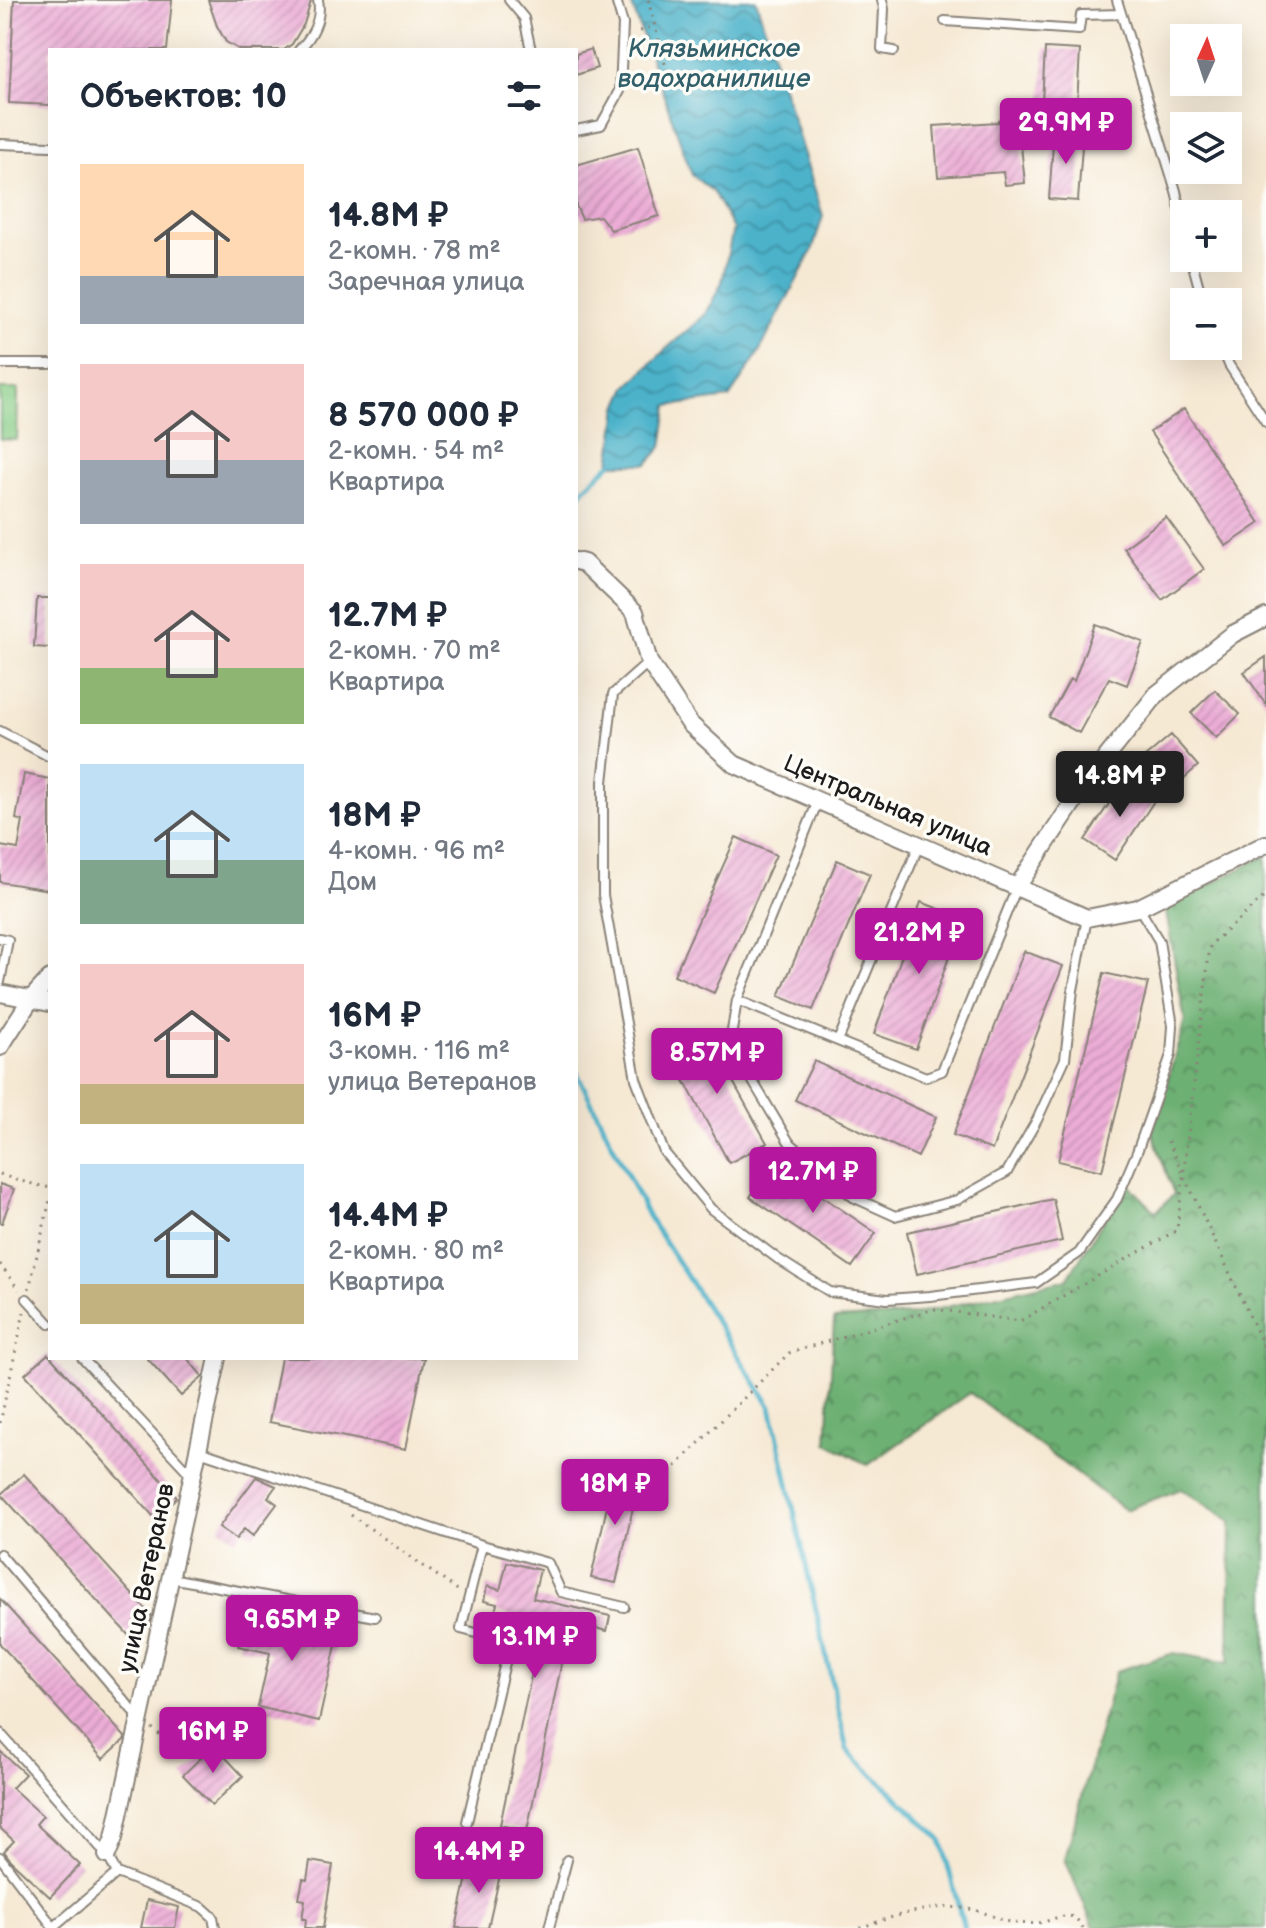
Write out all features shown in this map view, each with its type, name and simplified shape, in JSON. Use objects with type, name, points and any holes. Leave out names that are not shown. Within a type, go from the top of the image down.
[{"type":"street","name":"Центральная улица","points":[[578,562],[584,563],[635,612],[649,662],[690,724],[734,764],[1087,918]]},
{"type":"street","points":[[1017,887],[1086,783],[1157,694],[1233,634],[1266,617]]},
{"type":"street","points":[[1087,918],[1138,908],[1266,844]]},
{"type":"street","points":[[0,1047],[31,999],[48,980]]},
{"type":"street","points":[[0,993],[48,1003]]},
{"type":"street","name":"улица Ветеранов","points":[[107,1855],[114,1838],[218,1360]]},
{"type":"lane","points":[[301,48],[312,37],[320,9],[318,0]]},
{"type":"lane","points":[[509,0],[524,18],[531,48]]},
{"type":"lane","points":[[578,130],[601,125],[620,91],[623,24],[616,0]]},
{"type":"lane","points":[[1117,0],[1178,200]]},
{"type":"lane","points":[[883,1],[882,49],[894,51]]},
{"type":"lane","points":[[945,21],[1079,30],[1081,15],[1121,14]]},
{"type":"lane","points":[[0,144],[48,146]]},
{"type":"lane","points":[[1227,360],[1266,422]]},
{"type":"lane","points":[[0,364],[48,364]]},
{"type":"lane","points":[[649,662],[613,694],[603,782],[603,895],[636,1079],[664,1152],[711,1209],[778,1259],[830,1292],[887,1299],[1036,1283],[1079,1253],[1117,1199],[1171,1055],[1173,1026],[1159,941],[1138,908]]},
{"type":"lane","points":[[0,731],[48,756]]},
{"type":"lane","points":[[818,801],[737,1000],[730,1043],[789,1142],[853,1197],[895,1216],[957,1200],[1007,1172],[1037,1120],[1065,1059],[1073,990],[1087,918]]},
{"type":"lane","points":[[838,1041],[919,845]]},
{"type":"lane","points":[[737,1000],[926,1077],[942,1071],[1017,887]]},
{"type":"lane","points":[[0,938],[8,940],[0,982]]},
{"type":"lane","points":[[27,1299],[48,1322]]},
{"type":"lane","points":[[84,1360],[193,1477]]},
{"type":"lane","points":[[199,1451],[482,1545],[548,1563],[561,1592],[624,1607]]},
{"type":"lane","points":[[467,1822],[510,1642],[461,1629],[482,1545]]},
{"type":"lane","points":[[0,1554],[140,1718]]},
{"type":"lane","points":[[171,1578],[375,1617]]},
{"type":"lane","points":[[0,1733],[107,1855],[117,1873],[202,1907],[213,1917],[215,1928]]},
{"type":"lane","points":[[0,1857],[53,1928],[117,1873]]},
{"type":"lane","points":[[549,1928],[567,1860]]},
{"type":"path","points":[[648,0],[669,79]]},
{"type":"path","points":[[640,31],[654,26]]},
{"type":"path","points":[[653,1489],[789,1353],[934,1309],[1020,1321],[1177,1230],[1210,945],[1266,895]]},
{"type":"path","points":[[1168,1141],[1266,1351]]},
{"type":"path","points":[[0,1174],[48,1188]]},
{"type":"path","points":[[0,1264],[27,1299]]},
{"type":"path","points":[[353,1516],[469,1598]]},
{"type":"path","points":[[140,1718],[180,1751]]},
{"type":"path","points":[[860,1928],[891,1916],[948,1907],[969,1909],[1016,1923],[1044,1922],[1061,1915],[1072,1916],[1082,1928]]},
{"type":"green space","points":[[0,389],[18,389],[17,440],[0,439]]},
{"type":"green space","points":[[1266,856],[1266,1928],[1094,1928],[1065,1859],[1116,1671],[1174,1653],[1229,1663],[1231,1521],[1181,1489],[1125,1510],[970,1393],[868,1465],[827,1443],[834,1319],[912,1315],[1067,1279],[1127,1183],[1156,1212],[1174,1194],[1152,1132],[1185,1021],[1165,907]]},
{"type":"water","name":"Клязьминское водохранилище","points":[[630,0],[756,0],[823,216],[812,251],[758,354],[729,398],[668,406],[662,447],[647,464],[610,464],[618,407],[627,387],[706,314],[722,282],[733,229],[713,192],[692,175]]},
{"type":"building","points":[[14,0],[172,0],[167,48],[48,48],[48,105],[9,103]]},
{"type":"building","points":[[208,0],[311,0],[304,24],[287,48],[236,48],[226,42]]},
{"type":"building","points":[[1045,48],[1080,50],[1077,104],[1042,102]]},
{"type":"building","points":[[591,49],[597,68],[578,74],[578,53]]},
{"type":"building","points":[[1018,118],[1025,183],[1005,185],[1003,172],[938,177],[934,126]]},
{"type":"building","points":[[1054,131],[1083,133],[1078,201],[1049,199]]},
{"type":"building","points":[[638,147],[659,216],[611,230],[600,216],[582,219],[578,210],[578,164]]},
{"type":"building","points":[[1184,409],[1260,523],[1226,546],[1150,432]]},
{"type":"building","points":[[1166,517],[1204,569],[1162,600],[1124,548]]},
{"type":"building","points":[[37,598],[48,598],[48,648],[34,647]]},
{"type":"building","points":[[1095,624],[1143,642],[1127,685],[1109,678],[1079,733],[1049,717],[1070,679],[1074,681]]},
{"type":"building","points":[[1266,657],[1266,705],[1244,672]]},
{"type":"building","points":[[1215,690],[1240,714],[1216,738],[1191,713]]},
{"type":"building","points":[[1171,735],[1198,766],[1166,794],[1139,762]]},
{"type":"building","points":[[24,774],[48,779],[48,890],[0,882],[0,846],[18,849],[23,821],[16,819]]},
{"type":"building","points":[[1126,778],[1156,798],[1115,860],[1085,840]]},
{"type":"building","points":[[736,837],[776,855],[714,993],[674,975]]},
{"type":"building","points":[[837,860],[870,874],[813,1010],[779,996]]},
{"type":"building","points":[[921,902],[963,918],[916,1049],[874,1034]]},
{"type":"building","points":[[1024,951],[1063,966],[992,1150],[953,1135]]},
{"type":"building","points":[[1104,973],[1148,983],[1102,1171],[1058,1161]]},
{"type":"building","points":[[704,1029],[767,1143],[729,1163],[667,1049]]},
{"type":"building","points":[[814,1061],[936,1117],[918,1157],[795,1100]]},
{"type":"building","points":[[773,1163],[876,1233],[852,1267],[750,1197]]},
{"type":"building","points":[[0,1184],[14,1189],[2,1223],[0,1223]]},
{"type":"building","points":[[1053,1199],[1062,1241],[917,1274],[907,1232]]},
{"type":"building","points":[[48,1354],[48,1360],[53,1360],[177,1497],[155,1518],[25,1374]]},
{"type":"building","points":[[149,1360],[189,1360],[203,1377],[181,1396]]},
{"type":"building","points":[[281,1360],[424,1360],[406,1449],[269,1422]]},
{"type":"building","points":[[615,1471],[640,1477],[616,1583],[591,1578]]},
{"type":"building","points":[[24,1474],[151,1615],[150,1621],[131,1638],[1,1494]]},
{"type":"building","points":[[256,1477],[276,1486],[268,1497],[277,1504],[253,1536],[244,1529],[236,1539],[219,1527]]},
{"type":"building","points":[[507,1562],[540,1570],[533,1598],[610,1616],[607,1631],[570,1622],[527,1831],[500,1825],[542,1624],[495,1612],[497,1604],[484,1601],[487,1586],[500,1590]]},
{"type":"building","points":[[0,1599],[125,1737],[103,1759],[0,1644]]},
{"type":"building","points":[[246,1611],[339,1632],[319,1721],[258,1707],[270,1653],[238,1646]]},
{"type":"building","points":[[214,1745],[243,1776],[212,1805],[183,1775]]},
{"type":"building","points":[[0,1751],[25,1774],[12,1788],[43,1816],[36,1824],[80,1865],[50,1897],[4,1851],[14,1841],[0,1828]]},
{"type":"building","points":[[471,1859],[502,1866],[488,1928],[456,1928]]},
{"type":"building","points":[[310,1861],[333,1865],[323,1928],[305,1928],[306,1919],[302,1919],[305,1900],[299,1899],[303,1879],[307,1880]]},
{"type":"building","points":[[147,1900],[179,1907],[175,1928],[141,1928]]},
{"type":"waterway","points":[[578,497],[610,464]]},
{"type":"waterway","points":[[578,1075],[648,1216],[771,1407],[847,1750],[941,1839],[964,1928]]}]
